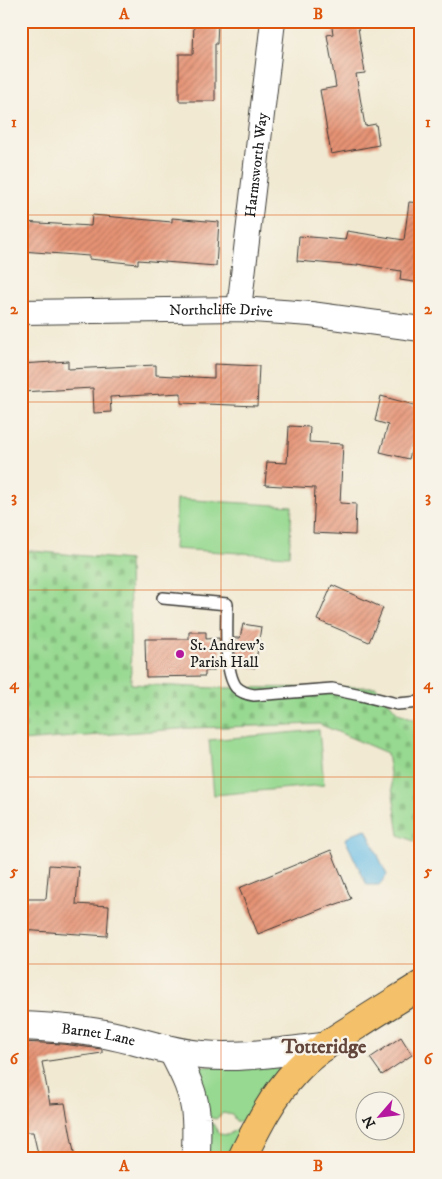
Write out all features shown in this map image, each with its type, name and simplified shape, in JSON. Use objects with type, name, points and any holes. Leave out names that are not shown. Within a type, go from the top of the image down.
[{"type":"main road","points":[[242,1158],[268,1107],[284,1084],[298,1069],[324,1046],[421,985]]},
{"type":"street","name":"Harmsworth Way","points":[[239,309],[273,21]]},
{"type":"street","name":"Northcliffe Drive","points":[[21,312],[239,309],[311,314],[421,329]]},
{"type":"street","name":"Barnet Lane","points":[[21,1026],[65,1028],[105,1034],[154,1045],[173,1052],[227,1057],[324,1046]]},
{"type":"street","points":[[173,1052],[190,1087],[195,1108],[196,1158]]},
{"type":"lane","points":[[163,598],[226,604],[229,667],[236,686],[241,692],[254,695],[332,689],[397,704],[421,702]]},
{"type":"green space","points":[[177,499],[292,506],[289,556],[174,549]]},
{"type":"green space","points":[[21,550],[129,560],[131,684],[215,688],[376,687],[398,713],[417,720],[421,719],[421,844],[399,835],[387,753],[319,724],[191,728],[21,741]]},
{"type":"green space","points":[[319,730],[324,785],[214,795],[209,740]]},
{"type":"green space","points":[[285,1062],[268,1083],[246,1124],[236,1121],[232,1115],[223,1113],[216,1119],[204,1116],[197,1070],[199,1067]]},
{"type":"green space","points":[[205,1123],[213,1124],[219,1134],[228,1135],[237,1129],[244,1130],[230,1158],[204,1158]]},
{"type":"water","points":[[366,829],[387,875],[379,885],[367,885],[345,839]]},
{"type":"building","points":[[194,21],[218,21],[217,44],[215,44],[215,101],[179,101],[179,54],[193,54]]},
{"type":"building","points":[[331,21],[357,21],[365,73],[356,74],[365,126],[376,124],[379,145],[331,154],[320,90],[336,87],[327,35],[333,34]]},
{"type":"building","points":[[409,202],[421,203],[421,283],[400,280],[401,271],[357,264],[357,266],[297,261],[299,236],[345,240],[347,231],[404,240]]},
{"type":"building","points":[[92,215],[172,222],[172,218],[219,222],[216,266],[138,260],[138,264],[89,259],[89,256],[21,251],[21,222],[91,226]]},
{"type":"building","points":[[68,361],[68,369],[156,365],[156,375],[214,378],[214,364],[259,366],[257,406],[181,403],[181,393],[110,397],[111,412],[94,413],[93,388],[21,392],[21,364]]},
{"type":"building","points":[[381,396],[421,407],[421,432],[416,431],[409,459],[380,452],[388,425],[375,421]]},
{"type":"building","points":[[289,426],[310,427],[309,442],[343,444],[340,503],[356,504],[355,535],[313,533],[315,488],[265,485],[267,462],[287,463]]},
{"type":"building","points":[[332,585],[383,608],[369,642],[317,620]]},
{"type":"building","points":[[243,624],[261,627],[255,668],[236,665],[234,638],[240,638]]},
{"type":"building","name":"St. Andrew's Parish Hall","points":[[189,632],[206,632],[206,639],[219,638],[221,662],[214,661],[214,671],[205,671],[205,676],[146,677],[145,639],[189,639]]},
{"type":"building","points":[[331,850],[351,899],[258,934],[239,888]]},
{"type":"building","points":[[49,865],[79,867],[76,904],[109,906],[107,936],[21,930],[21,899],[46,899]]},
{"type":"building","points":[[401,1037],[412,1055],[382,1075],[370,1058]]},
{"type":"building","points":[[21,1042],[62,1044],[102,1049],[102,1053],[42,1062],[50,1104],[65,1103],[75,1158],[39,1158],[33,1132],[21,1132]]},
{"type":"place","name":"St. Andrew's Parish Hall","points":[[180,654]]},
{"type":"district","name":"Totteridge","points":[[324,1047]]}]
